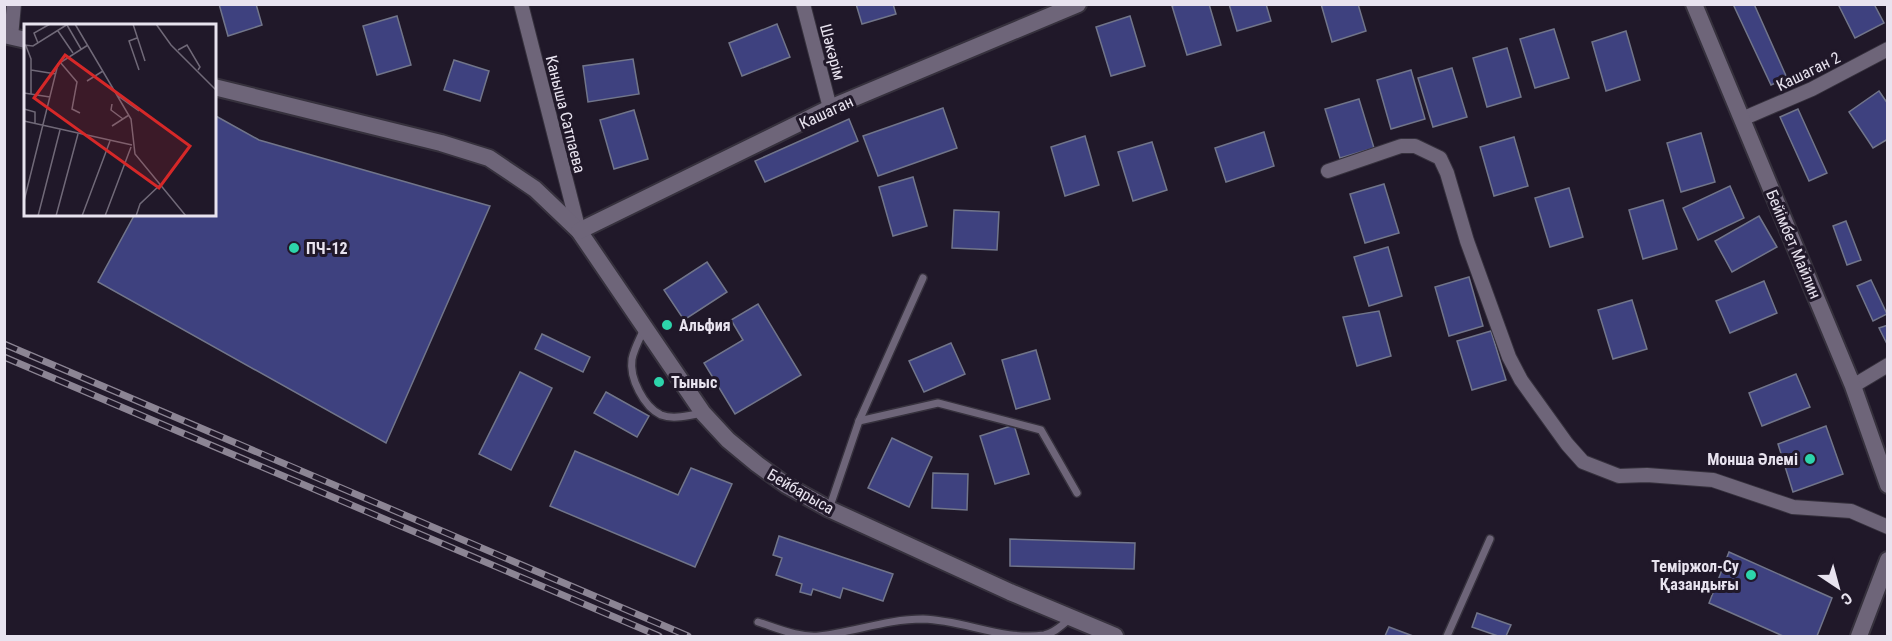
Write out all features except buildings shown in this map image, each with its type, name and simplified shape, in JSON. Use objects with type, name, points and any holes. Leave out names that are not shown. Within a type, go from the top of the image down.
[{"type":"street","points":[[14,4],[14,38]]},
{"type":"street","name":"Каныша Сатпаева","points":[[521,4],[579,231]]},
{"type":"street","name":"Шәкәрім","points":[[803,4],[830,108]]},
{"type":"street","name":"Кашаган","points":[[579,231],[830,108],[1078,4]]},
{"type":"street","name":"Бейімбет Майлин","points":[[1694,4],[1853,386],[1887,485]]},
{"type":"street","name":"Кашаган 2","points":[[1742,120],[1812,89],[1887,49]]},
{"type":"street","name":"Бейбарыса","points":[[216,87],[441,142],[489,158],[535,189],[579,231],[703,413],[728,440],[757,464],[786,485],[829,509],[1115,636]]},
{"type":"street","points":[[1328,171],[1401,146],[1415,146],[1440,158],[1509,357],[1521,380],[1567,444],[1583,462],[1619,476],[1647,475],[1713,480],[1793,507],[1851,511],[1887,527]]},
{"type":"street","points":[[1853,386],[1887,365]]},
{"type":"street","points":[[1859,636],[1887,560]]},
{"type":"lane","points":[[829,509],[859,421],[923,278]]},
{"type":"lane","points":[[644,329],[632,359],[633,376],[644,399],[660,414],[676,418],[703,413]]},
{"type":"lane","points":[[859,421],[938,404],[1041,430],[1077,493]]},
{"type":"lane","points":[[1447,636],[1490,539]]},
{"type":"lane","points":[[758,622],[800,635],[819,636],[892,621],[924,619],[1009,636],[1031,636],[1053,632],[1071,618]]},
{"type":"railway","points":[[4,344],[688,636]]},
{"type":"railway","points":[[4,357],[659,636]]},
{"type":"place","name":"ПЧ-12","points":[[294,248]]},
{"type":"place","name":"Альфия","points":[[667,325]]},
{"type":"place","name":"Тыныс","points":[[659,382]]},
{"type":"place","name":"Монша Әлемі","points":[[1810,459]]},
{"type":"place","name":"Теміржол-Су Қазандығы","points":[[1751,575]]}]
